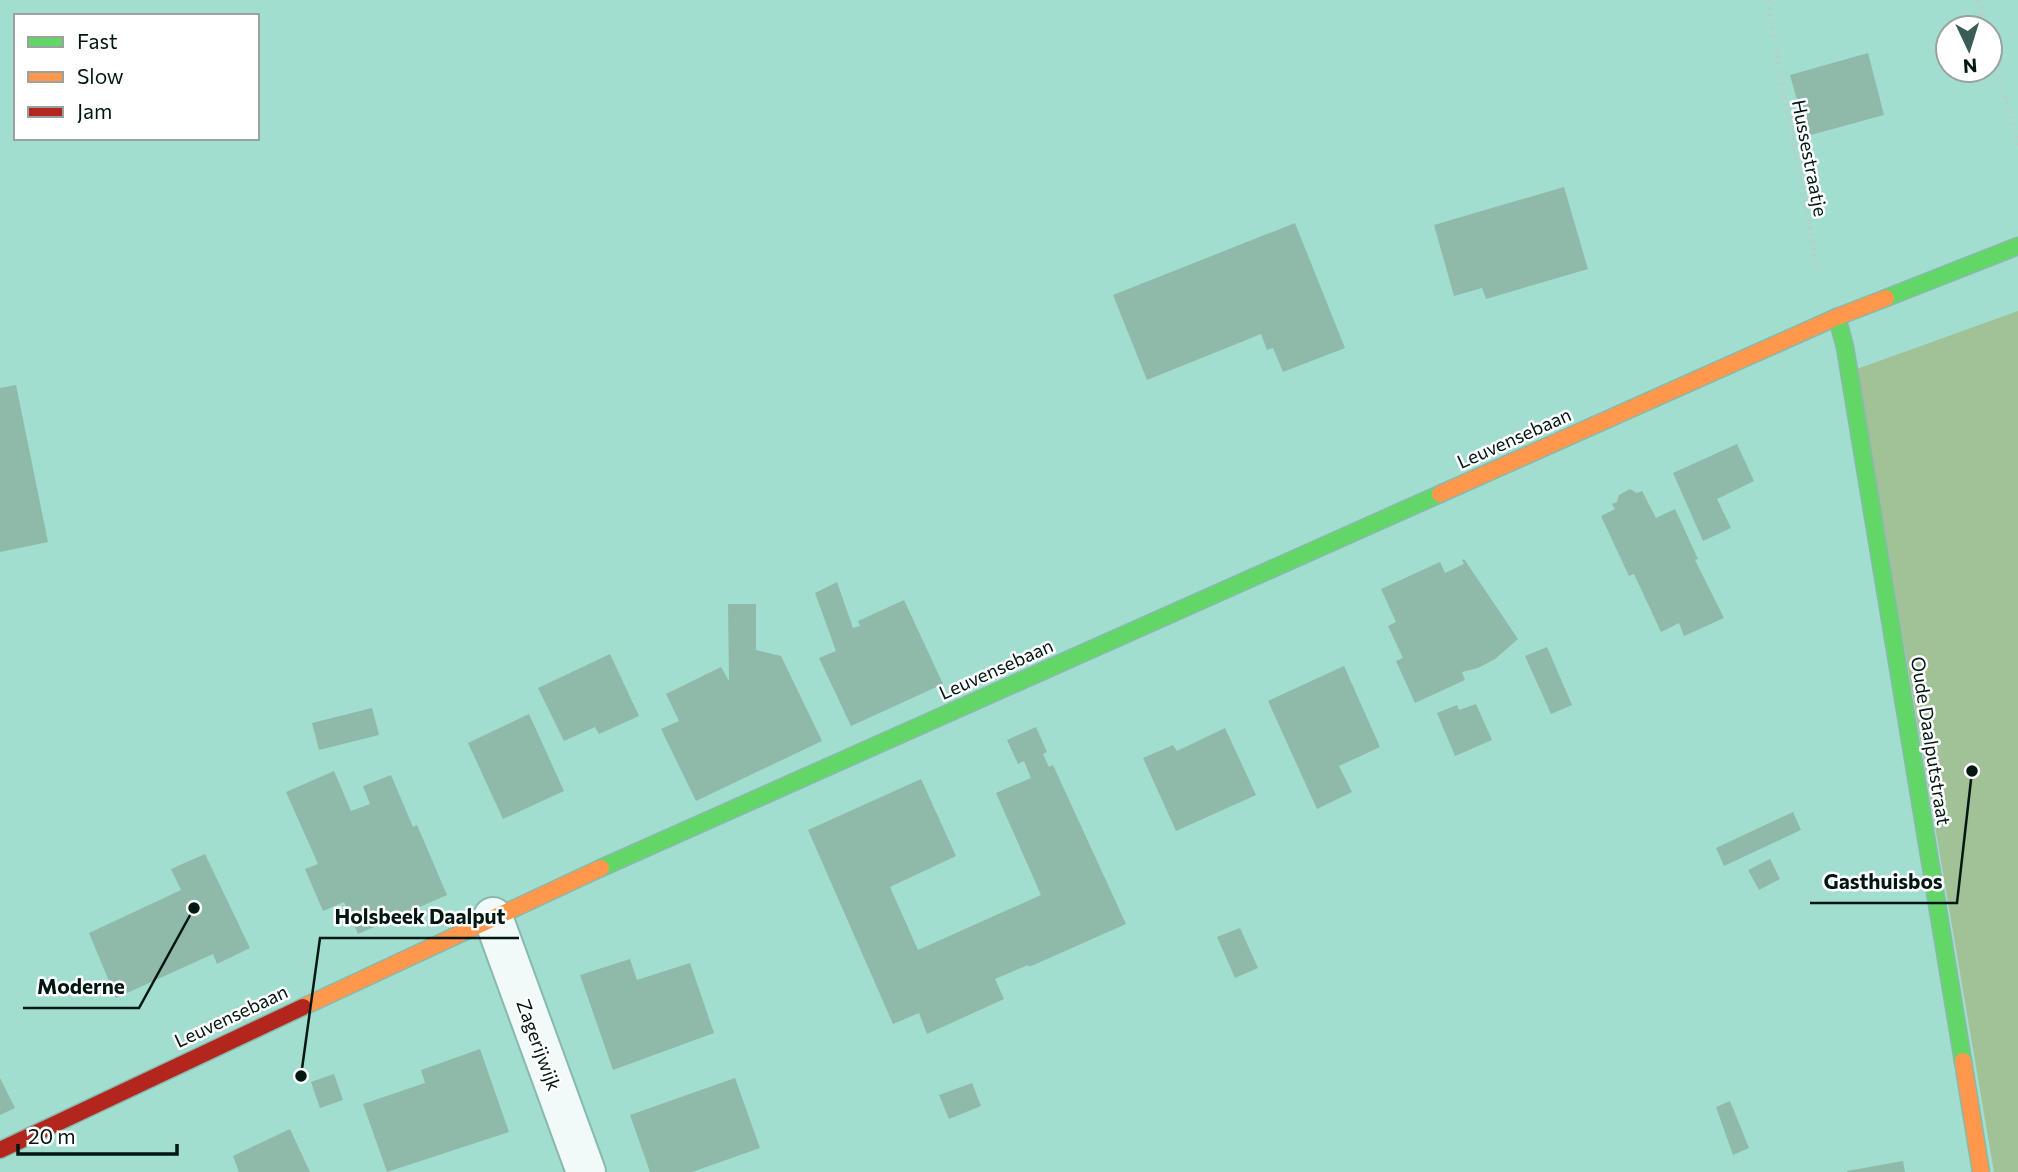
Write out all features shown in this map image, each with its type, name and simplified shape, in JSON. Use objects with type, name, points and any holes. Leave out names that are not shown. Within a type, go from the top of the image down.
[{"type":"street","name":"Leuvensebaan","points":[[0,1150],[206,1050],[493,917],[1837,317],[2018,246]]},
{"type":"street","name":"Oude Daalputstraat","points":[[1837,317],[1852,388],[1981,1172]]},
{"type":"street","name":"Zagerijwijk","points":[[493,917],[586,1172]]},
{"type":"path","name":"Hussestraatje","points":[[1768,0],[1821,286],[1837,317]]},
{"type":"path","points":[[2001,84],[2018,145]]},
{"type":"green space","points":[[2018,311],[2018,1172],[1994,1172],[1857,369]]},
{"type":"building","points":[[1868,53],[1884,115],[1807,136],[1790,75]]},
{"type":"building","points":[[1564,187],[1588,269],[1486,299],[1482,288],[1454,296],[1434,225]]},
{"type":"building","points":[[1295,223],[1345,348],[1283,372],[1273,348],[1267,350],[1261,334],[1147,380],[1113,295]]},
{"type":"building","points":[[16,385],[48,542],[0,552],[0,388]]},
{"type":"building","points":[[1737,444],[1754,481],[1717,499],[1731,528],[1703,541],[1673,473]]},
{"type":"building","points":[[1630,489],[1637,493],[1642,491],[1656,518],[1675,509],[1698,559],[1695,560],[1724,618],[1684,636],[1679,623],[1661,632],[1634,574],[1629,576],[1601,516],[1615,509],[1612,504],[1617,502],[1619,495]]},
{"type":"building","points":[[1464,559],[1518,639],[1495,659],[1478,668],[1462,672],[1465,680],[1415,703],[1396,661],[1403,658],[1388,626],[1396,622],[1381,589],[1440,562],[1445,573],[1464,564]]},
{"type":"building","points":[[837,582],[853,628],[860,626],[858,621],[904,600],[943,684],[851,726],[819,658],[836,651],[815,593]]},
{"type":"building","points":[[728,604],[756,604],[756,650],[781,656],[822,741],[696,801],[661,729],[679,721],[666,694],[721,667],[729,681]]},
{"type":"building","points":[[1547,647],[1572,705],[1551,714],[1525,656]]},
{"type":"building","points":[[610,654],[639,716],[599,734],[595,727],[564,741],[538,688]]},
{"type":"building","points":[[1344,666],[1380,747],[1339,766],[1352,792],[1317,809],[1268,701]]},
{"type":"building","points":[[1476,704],[1492,740],[1455,756],[1437,713],[1457,705],[1459,710]]},
{"type":"building","points":[[372,708],[379,735],[319,750],[312,723]]},
{"type":"building","points":[[529,714],[564,791],[503,819],[468,743]]},
{"type":"building","points":[[1036,727],[1047,752],[1043,754],[1049,767],[1053,765],[1126,924],[995,979],[1004,999],[927,1034],[919,1013],[893,1024],[808,830],[921,779],[956,856],[890,887],[918,950],[1041,895],[996,793],[1031,778],[1024,761],[1018,764],[1007,740]]},
{"type":"building","points":[[1225,728],[1256,795],[1176,831],[1143,758],[1173,745],[1177,751]]},
{"type":"building","points":[[334,771],[351,811],[370,804],[363,786],[391,775],[413,827],[417,825],[447,895],[358,934],[344,902],[323,911],[305,869],[318,864],[286,792]]},
{"type":"building","points":[[1793,812],[1801,830],[1724,866],[1716,848]]},
{"type":"building","points":[[205,854],[250,948],[217,964],[213,954],[116,998],[89,933],[181,890],[171,869]]},
{"type":"building","points":[[1770,859],[1780,879],[1759,890],[1748,870]]},
{"type":"building","points":[[1240,928],[1258,968],[1235,978],[1217,937]]},
{"type":"building","points":[[630,959],[637,980],[690,963],[714,1033],[613,1070],[580,975]]},
{"type":"building","points":[[480,1049],[509,1132],[387,1172],[363,1104],[425,1083],[421,1070]]},
{"type":"building","points":[[334,1074],[343,1100],[320,1108],[311,1082]]},
{"type":"building","points":[[0,1078],[15,1108],[0,1115]]},
{"type":"building","points":[[735,1078],[760,1148],[692,1172],[650,1172],[630,1115]]},
{"type":"building","points":[[972,1083],[981,1106],[949,1119],[939,1095]]},
{"type":"building","points":[[1730,1101],[1749,1148],[1733,1155],[1716,1107]]},
{"type":"building","points":[[290,1129],[310,1172],[239,1172],[233,1156]]},
{"type":"building","points":[[1903,1161],[1905,1172],[1847,1172],[1847,1171]]},
{"type":"traffic: fast","points":[[1886,298],[2018,246]]},
{"type":"traffic: fast","points":[[1837,317],[1845,347],[1963,1061]]},
{"type":"traffic: fast","points":[[601,868],[1440,494]]},
{"type":"traffic: slow","points":[[1440,494],[1837,317],[1886,298]]},
{"type":"traffic: slow","points":[[303,1007],[601,868]]},
{"type":"traffic: slow","points":[[1963,1061],[1981,1172]]},
{"type":"traffic: jam","points":[[0,1150],[303,1007]]},
{"type":"place","name":"Gasthuisbos","points":[[1972,771]]},
{"type":"place","name":"Moderne","points":[[194,908]]},
{"type":"place","name":"Holsbeek Daalput","points":[[301,1076]]}]
